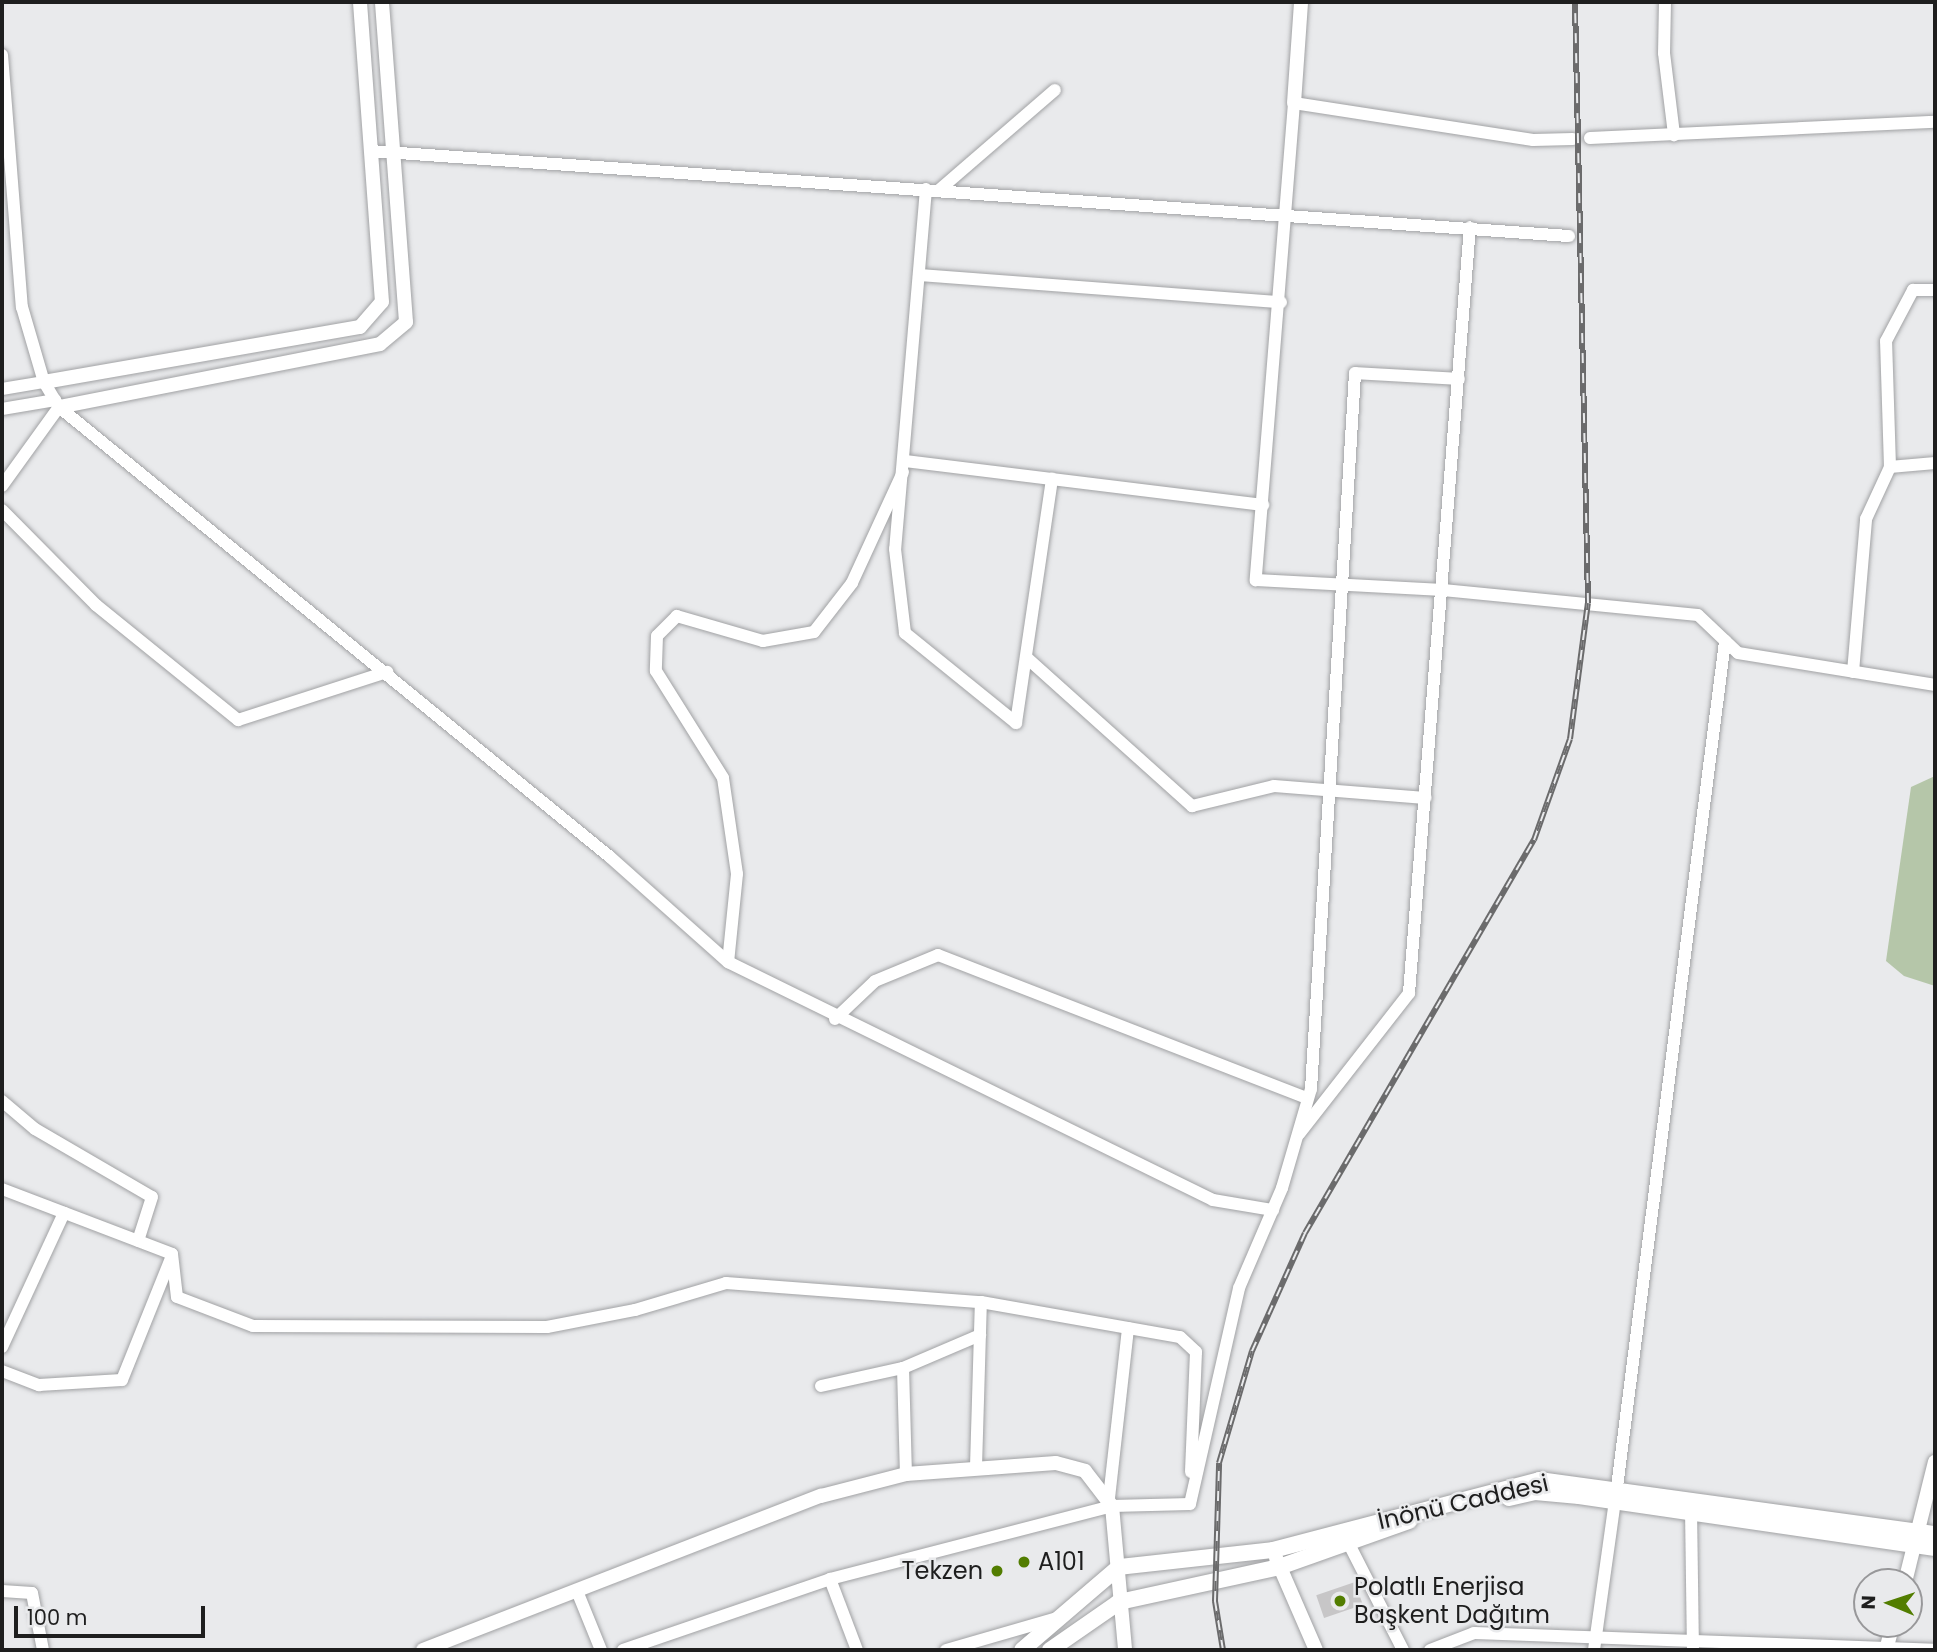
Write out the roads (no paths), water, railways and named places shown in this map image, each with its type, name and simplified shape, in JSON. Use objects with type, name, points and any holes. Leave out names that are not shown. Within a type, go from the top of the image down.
[{"type":"main road","name":"İnönü Caddesi","points":[[1119,1567],[1273,1550],[1539,1480],[1923,1538],[1935,1548]]},
{"type":"main road","name":"İnönü Caddesi","points":[[1050,1650],[1119,1602],[1279,1567],[1350,1546],[1413,1519],[1535,1492],[1616,1493],[1691,1509],[1923,1538]]},
{"type":"main road","points":[[1023,1650],[1119,1567]]},
{"type":"street","points":[[2,389],[360,327],[382,302],[360,2]]},
{"type":"street","points":[[2,409],[57,403],[380,344],[406,323],[382,2]]},
{"type":"street","points":[[1301,2],[1289,212],[1256,580],[1444,590],[1698,615],[1738,653],[1935,685]]},
{"type":"street","points":[[1665,2],[1664,53],[1674,135]]},
{"type":"street","points":[[2,55],[22,307],[44,382],[57,403],[387,673],[728,962],[835,1019],[1213,1200],[1273,1210]]},
{"type":"street","points":[[1052,479],[1017,723],[905,634],[895,549],[919,275],[933,190],[1055,90]]},
{"type":"street","points":[[1294,103],[1533,140],[1573,139]]},
{"type":"street","points":[[1590,138],[1935,122]]},
{"type":"street","points":[[371,151],[393,149],[933,190],[1289,212],[1569,236]]},
{"type":"street","points":[[1297,1137],[1409,993],[1444,590],[1470,227]]},
{"type":"street","points":[[919,275],[1281,302]]},
{"type":"street","points":[[1853,671],[1866,519],[1890,467],[1886,341],[1913,290],[1935,290]]},
{"type":"street","points":[[1189,1504],[1239,1288],[1273,1210],[1297,1137],[1305,1097],[1311,1089],[1355,373],[1459,379]]},
{"type":"street","points":[[2,486],[57,403]]},
{"type":"street","points":[[1890,467],[1935,463]]},
{"type":"street","points":[[904,467],[1052,479],[1262,505]]},
{"type":"street","points":[[728,962],[737,874],[723,778],[656,671],[657,636],[677,616],[764,641],[814,632],[852,583],[904,467]]},
{"type":"street","points":[[2,510],[96,605],[238,720],[387,673]]},
{"type":"street","points":[[1594,1650],[1725,641]]},
{"type":"street","points":[[1027,659],[1192,806],[1274,786],[1426,798]]},
{"type":"street","points":[[835,1019],[875,981],[938,955],[1305,1097]]},
{"type":"street","points":[[2,1101],[35,1129],[152,1197],[138,1241]]},
{"type":"street","points":[[2,1189],[172,1254]]},
{"type":"street","points":[[2,1347],[64,1213]]},
{"type":"street","points":[[172,1254],[177,1297],[253,1326],[547,1327],[635,1310],[726,1283],[981,1302],[1180,1337],[1196,1352],[1189,1504]]},
{"type":"street","points":[[2,1371],[39,1385],[122,1380],[172,1254]]},
{"type":"street","points":[[976,1466],[981,1302]]},
{"type":"street","points":[[1125,1650],[1119,1602],[1119,1567],[1110,1502],[1128,1328]]},
{"type":"street","points":[[821,1386],[903,1368],[980,1335]]},
{"type":"street","points":[[903,1368],[906,1475]]},
{"type":"street","points":[[1911,1568],[1923,1538],[1935,1462]]},
{"type":"street","points":[[423,1650],[821,1496],[906,1475],[976,1466],[1056,1463],[1085,1471],[1110,1502]]},
{"type":"street","points":[[624,1650],[830,1579],[1110,1502],[1189,1504]]},
{"type":"street","points":[[1691,1509],[1693,1644]]},
{"type":"street","points":[[1350,1546],[1403,1650]]},
{"type":"street","points":[[1273,1550],[1316,1650]]},
{"type":"street","points":[[830,1579],[857,1650]]},
{"type":"street","points":[[2,1591],[32,1593],[43,1650]]},
{"type":"street","points":[[577,1591],[601,1650]]},
{"type":"street","points":[[946,1650],[1061,1617]]},
{"type":"street","points":[[1430,1650],[1474,1633],[1596,1633],[1693,1644],[1935,1650]]},
{"type":"railway","points":[[1223,1650],[1215,1601],[1219,1463],[1252,1351],[1305,1233],[1534,840],[1570,739],[1588,603],[1575,2]]},
{"type":"place","name":"A101","points":[[1024,1562]]},
{"type":"place","name":"Tekzen","points":[[997,1571]]},
{"type":"place","name":"Polatlı Enerjisa Başkent Dağıtım","points":[[1340,1601]]}]
